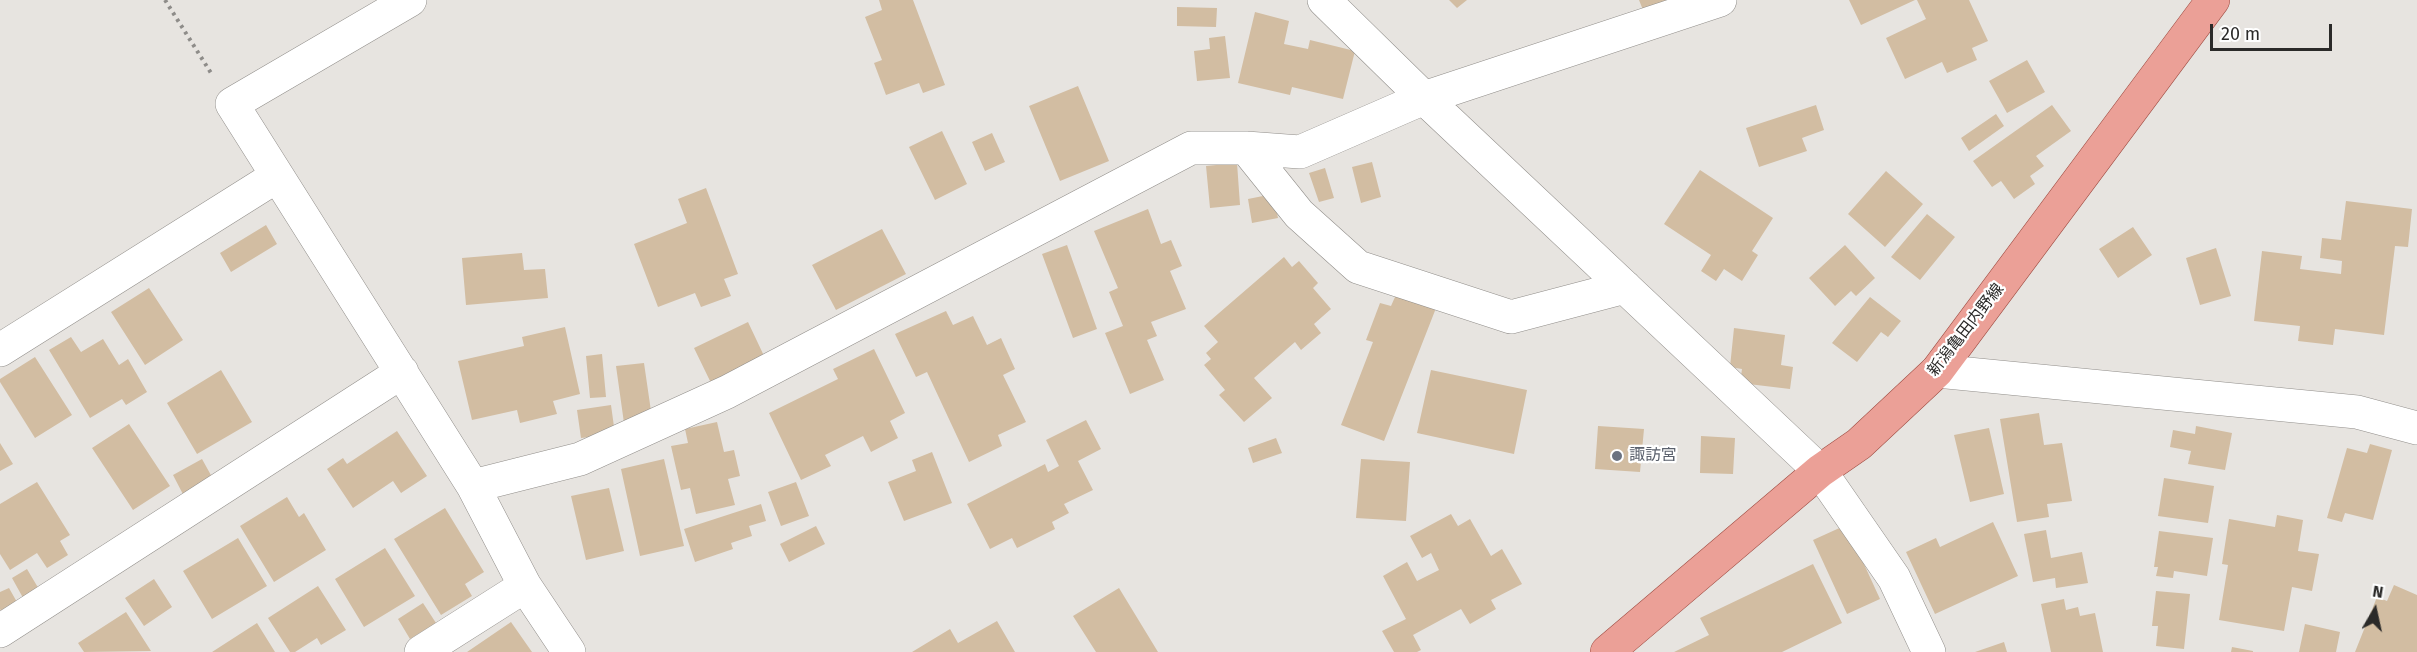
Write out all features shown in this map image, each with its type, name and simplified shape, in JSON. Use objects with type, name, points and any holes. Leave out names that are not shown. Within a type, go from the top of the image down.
[{"type":"main road","name":"新潟亀田内野線","points":[[1607,652],[1820,471],[1859,444],[1937,370],[2213,0]]},
{"type":"street","points":[[410,0],[232,104],[473,486],[525,586],[569,652]]},
{"type":"street","points":[[1324,0],[1424,98],[1820,471],[1894,578],[1929,652]]},
{"type":"street","points":[[473,486],[580,459],[727,392],[1191,148],[1246,148],[1300,152],[1424,98],[1720,0]]},
{"type":"street","points":[[1246,148],[1299,214],[1358,267],[1511,316],[1625,287]]},
{"type":"street","points":[[0,350],[277,176]]},
{"type":"street","points":[[1937,370],[2357,412],[2417,428]]},
{"type":"street","points":[[0,631],[402,372]]},
{"type":"street","points":[[421,652],[525,586]]},
{"type":"path","points":[[165,0],[232,104]]},
{"type":"building","points":[[879,0],[913,0],[945,85],[923,93],[919,83],[886,95],[874,63],[882,60],[865,17],[882,10]]},
{"type":"building","points":[[1449,0],[1467,0],[1457,8]]},
{"type":"building","points":[[1639,0],[1686,0],[1645,15]]},
{"type":"building","points":[[1849,0],[1915,0],[1861,25]]},
{"type":"building","points":[[1917,0],[1969,0],[1988,41],[1972,48],[1977,60],[1947,73],[1942,62],[1905,79],[1886,38],[1926,19]]},
{"type":"building","points":[[1177,7],[1217,8],[1216,27],[1177,26]]},
{"type":"building","points":[[1255,12],[1289,21],[1284,44],[1308,49],[1310,40],[1355,51],[1343,99],[1292,87],[1290,95],[1238,83]]},
{"type":"building","points":[[1225,36],[1230,78],[1197,81],[1194,51],[1210,49],[1209,38]]},
{"type":"building","points":[[2027,60],[2045,92],[2007,113],[1989,81]]},
{"type":"building","points":[[1078,86],[1109,161],[1060,181],[1029,106]]},
{"type":"building","points":[[1816,105],[1824,130],[1802,138],[1807,151],[1759,167],[1746,128]]},
{"type":"building","points":[[2052,105],[2071,131],[2036,156],[2044,166],[2030,176],[2035,184],[2014,199],[2001,181],[1992,187],[1973,161]]},
{"type":"building","points":[[1996,114],[2004,126],[1969,151],[1961,138]]},
{"type":"building","points":[[942,131],[967,184],[935,200],[909,147]]},
{"type":"building","points":[[992,133],[1005,162],[985,171],[972,142]]},
{"type":"building","points":[[1372,162],[1381,197],[1361,203],[1352,167]]},
{"type":"building","points":[[1237,163],[1240,205],[1210,208],[1206,166]]},
{"type":"building","points":[[1325,168],[1334,198],[1319,202],[1309,173]]},
{"type":"building","points":[[1700,170],[1773,218],[1752,251],[1758,255],[1742,281],[1724,269],[1716,281],[1701,271],[1711,255],[1664,224]]},
{"type":"building","points":[[1886,171],[1923,204],[1885,247],[1848,214]]},
{"type":"building","points":[[706,188],[738,274],[724,279],[731,296],[701,307],[695,293],[658,307],[634,244],[687,223],[678,199]]},
{"type":"building","points":[[1273,194],[1278,218],[1252,223],[1248,199]]},
{"type":"building","points":[[2346,201],[2412,209],[2408,247],[2395,246],[2384,335],[2335,329],[2333,345],[2298,341],[2300,326],[2254,321],[2262,251],[2302,256],[2300,269],[2341,274],[2342,261],[2320,258],[2322,238],[2341,240]]},
{"type":"building","points":[[1148,209],[1161,244],[1171,240],[1182,266],[1170,271],[1186,309],[1151,322],[1157,336],[1147,340],[1164,380],[1130,394],[1105,333],[1123,326],[1109,292],[1118,288],[1094,231]]},
{"type":"building","points":[[1927,214],[1955,237],[1920,280],[1891,257]]},
{"type":"building","points":[[266,225],[277,244],[231,272],[220,253]]},
{"type":"building","points":[[2133,227],[2152,255],[2118,278],[2099,249]]},
{"type":"building","points":[[882,229],[906,274],[836,310],[812,265]]},
{"type":"building","points":[[1067,245],[1097,329],[1073,338],[1042,254]]},
{"type":"building","points":[[1845,245],[1875,278],[1856,296],[1851,291],[1835,306],[1809,278]]},
{"type":"building","points":[[2216,248],[2231,296],[2200,305],[2186,258]]},
{"type":"building","points":[[522,253],[524,270],[545,269],[548,298],[466,305],[462,258]]},
{"type":"building","points":[[1284,257],[1292,267],[1299,261],[1318,283],[1313,288],[1331,309],[1314,324],[1321,333],[1301,350],[1295,342],[1254,378],[1272,398],[1244,422],[1219,395],[1225,390],[1204,365],[1211,359],[1206,353],[1218,342],[1204,326]]},
{"type":"building","points":[[149,288],[183,340],[145,365],[111,312]]},
{"type":"building","points":[[1399,288],[1438,303],[1384,441],[1341,425],[1373,342],[1366,340],[1380,303],[1391,306]]},
{"type":"building","points":[[1870,297],[1901,321],[1888,337],[1881,332],[1857,362],[1832,343]]},
{"type":"building","points":[[946,311],[953,325],[973,316],[987,345],[1001,338],[1015,369],[1003,375],[1026,422],[998,435],[1002,446],[969,462],[927,372],[916,377],[895,334]]},
{"type":"building","points":[[748,322],[765,358],[711,383],[694,348]]},
{"type":"building","points":[[565,327],[580,394],[553,401],[557,414],[520,423],[517,410],[472,420],[458,361],[524,346],[522,337]]},
{"type":"building","points":[[1734,328],[1785,335],[1781,365],[1793,367],[1790,389],[1740,383],[1742,369],[1730,367]]},
{"type":"building","points":[[71,337],[81,352],[103,339],[119,365],[128,359],[147,392],[126,405],[122,399],[90,418],[49,350]]},
{"type":"building","points":[[874,349],[905,413],[890,421],[898,438],[871,452],[863,436],[825,455],[831,466],[801,480],[769,413],[838,379],[833,369]]},
{"type":"building","points":[[602,354],[606,397],[590,398],[586,356]]},
{"type":"building","points":[[35,357],[72,415],[35,438],[0,379]]},
{"type":"building","points":[[644,363],[652,418],[624,423],[616,366]]},
{"type":"building","points":[[221,370],[252,422],[197,454],[167,403]]},
{"type":"building","points":[[1431,370],[1527,390],[1514,454],[1417,433]]},
{"type":"building","points":[[611,405],[615,434],[581,438],[577,410]]},
{"type":"building","points":[[2039,413],[2044,445],[2062,443],[2072,501],[2047,504],[2049,517],[2017,522],[2000,419]]},
{"type":"building","points":[[1086,420],[1101,449],[1078,461],[1093,490],[1064,504],[1069,513],[1052,522],[1055,529],[1017,548],[1012,538],[990,549],[967,504],[1045,464],[1048,472],[1059,466],[1046,440]]},
{"type":"building","points":[[717,422],[724,452],[734,450],[740,476],[728,479],[735,505],[696,514],[690,488],[681,490],[671,446],[688,443],[685,429]]},
{"type":"building","points":[[129,424],[170,486],[133,510],[92,448]]},
{"type":"building","points":[[1598,426],[1644,429],[1640,472],[1595,469]]},
{"type":"building","points":[[2196,426],[2232,433],[2225,470],[2188,464],[2191,451],[2170,447],[2173,430],[2195,434]]},
{"type":"building","points":[[1989,428],[2004,494],[1970,502],[1954,435]]},
{"type":"building","points":[[397,431],[427,476],[401,493],[393,481],[353,508],[327,469],[343,458],[347,464]]},
{"type":"building","points":[[1701,436],[1735,438],[1733,474],[1700,473]]},
{"type":"building","points":[[1276,438],[1282,453],[1253,463],[1248,448]]},
{"type":"building","points":[[0,443],[13,464],[0,471]]},
{"type":"building","points":[[2370,444],[2392,450],[2373,520],[2345,513],[2342,522],[2327,518],[2347,448],[2367,453]]},
{"type":"building","points":[[932,452],[952,503],[904,521],[888,482],[916,471],[912,460]]},
{"type":"building","points":[[202,459],[217,486],[187,502],[173,475]]},
{"type":"building","points":[[664,459],[684,546],[640,556],[621,469]]},
{"type":"building","points":[[1361,459],[1410,462],[1406,521],[1356,518]]},
{"type":"building","points":[[2164,478],[2214,486],[2208,523],[2158,516]]},
{"type":"building","points":[[37,482],[70,535],[60,541],[68,555],[47,568],[37,553],[10,570],[0,554],[0,504]]},
{"type":"building","points":[[796,482],[809,516],[781,526],[768,492]]},
{"type":"building","points":[[609,488],[624,551],[586,560],[571,496]]},
{"type":"building","points":[[287,497],[299,517],[304,513],[326,550],[274,582],[240,526]]},
{"type":"building","points":[[761,504],[766,521],[749,526],[752,536],[731,543],[733,549],[695,562],[684,529]]},
{"type":"building","points":[[445,508],[484,572],[465,584],[472,596],[441,615],[394,539]]},
{"type":"building","points":[[1451,514],[1458,526],[1470,519],[1491,556],[1502,549],[1522,584],[1491,600],[1496,609],[1470,624],[1461,609],[1413,635],[1421,650],[1394,652],[1382,631],[1406,619],[1383,576],[1407,562],[1417,581],[1439,570],[1431,553],[1422,558],[1410,536]]},
{"type":"building","points":[[2277,515],[2303,520],[2298,551],[2319,554],[2312,591],[2292,587],[2284,631],[2219,620],[2228,565],[2222,564],[2229,519],[2275,527]]},
{"type":"building","points":[[1993,522],[2018,576],[1935,614],[1906,552],[1936,538],[1940,547]]},
{"type":"building","points":[[1846,525],[1880,599],[1847,614],[1813,540]]},
{"type":"building","points":[[816,526],[825,544],[789,562],[780,544]]},
{"type":"building","points":[[2046,530],[2051,558],[2082,552],[2088,583],[2056,588],[2055,578],[2033,582],[2024,534]]},
{"type":"building","points":[[2159,531],[2213,538],[2207,576],[2174,571],[2173,578],[2156,576],[2158,567],[2154,567]]},
{"type":"building","points":[[238,538],[267,586],[212,619],[183,571]]},
{"type":"building","points":[[385,548],[415,596],[364,627],[335,579]]},
{"type":"building","points":[[1813,564],[1842,623],[1782,652],[1674,652],[1709,635],[1700,618]]},
{"type":"building","points":[[27,569],[43,596],[27,605],[12,578]]},
{"type":"building","points":[[154,579],[172,607],[144,626],[125,598]]},
{"type":"building","points":[[2394,585],[2417,595],[2417,652],[2355,652],[2377,597],[2387,601]]},
{"type":"building","points":[[318,586],[346,630],[321,645],[317,638],[295,652],[290,652],[268,618]]},
{"type":"building","points":[[9,588],[22,611],[6,620],[0,609],[0,592]]},
{"type":"building","points":[[1119,588],[1158,652],[1096,652],[1073,616]]},
{"type":"building","points":[[2156,591],[2190,594],[2184,649],[2156,646],[2158,626],[2152,626]]},
{"type":"building","points":[[2064,599],[2066,610],[2078,607],[2080,616],[2095,613],[2103,652],[2051,652],[2041,604]]},
{"type":"building","points":[[423,603],[436,623],[410,639],[398,619]]},
{"type":"building","points":[[126,612],[151,651],[84,652],[78,643]]},
{"type":"building","points":[[997,621],[1015,652],[912,652],[950,629],[958,643]]},
{"type":"building","points":[[511,622],[532,652],[467,652]]},
{"type":"building","points":[[257,623],[275,652],[212,652]]},
{"type":"building","points":[[2305,624],[2340,632],[2336,652],[2299,652]]},
{"type":"building","points":[[2004,642],[2007,652],[1975,652]]},
{"type":"building","points":[[2232,647],[2253,651],[2253,652],[2231,652]]},
{"type":"place","name":"諏訪宮","points":[[1617,456]]}]
